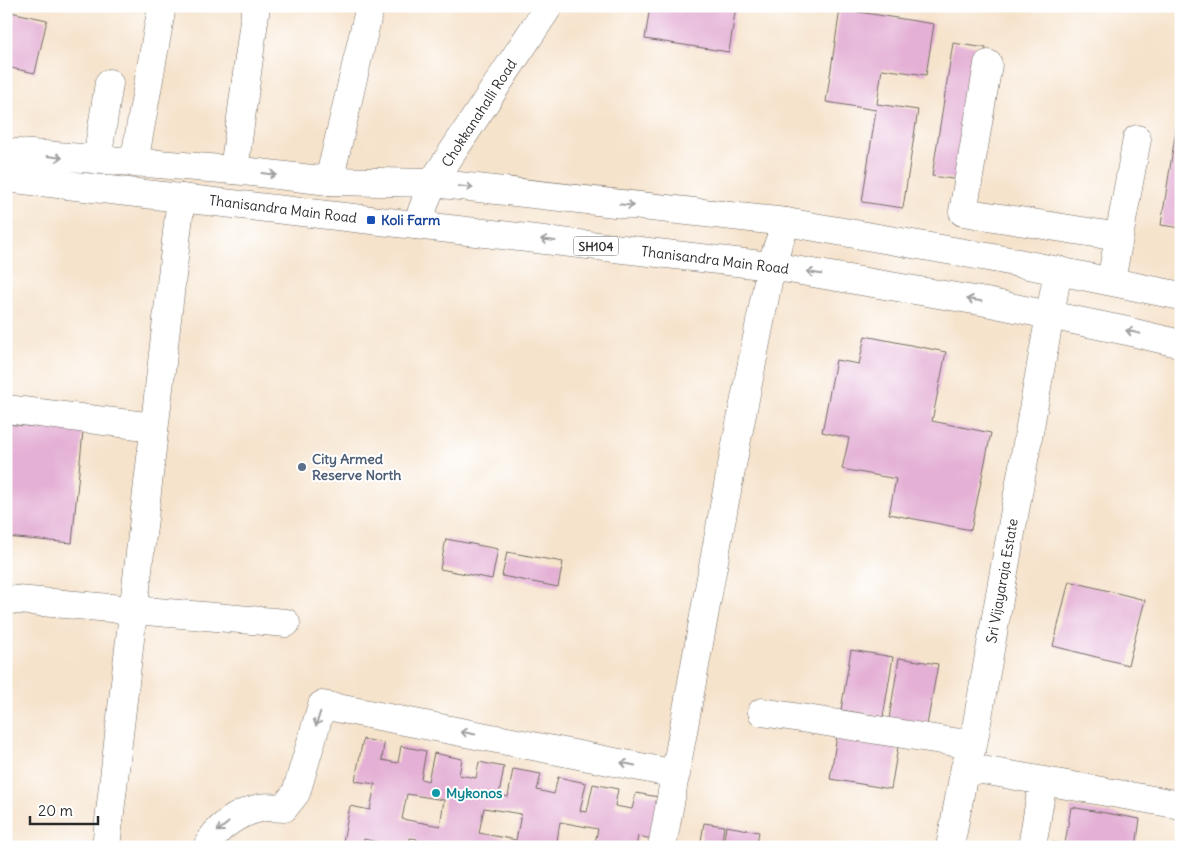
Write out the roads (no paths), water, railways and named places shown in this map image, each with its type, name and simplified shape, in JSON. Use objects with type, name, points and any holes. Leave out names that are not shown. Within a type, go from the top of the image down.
[{"type":"street","points":[[134,163],[162,6]]},
{"type":"street","points":[[234,170],[256,6]]},
{"type":"street","points":[[329,181],[370,6]]},
{"type":"street","name":"Chokkanahalli Road","points":[[417,225],[432,183],[549,6]]},
{"type":"street","points":[[988,64],[963,212],[1119,236]]},
{"type":"street","points":[[97,160],[109,83]]},
{"type":"street","points":[[1110,281],[1137,139]]},
{"type":"street","points":[[6,152],[234,170],[329,181],[432,183],[786,222],[999,258],[1181,296]]},
{"type":"street","name":"Thanisandra Main Road","points":[[6,178],[771,266],[986,302],[1181,344]]},
{"type":"street","points":[[106,847],[181,198]]},
{"type":"street","points":[[662,847],[724,506],[771,266],[786,222]]},
{"type":"street","name":"Sri Vijayaraja Estate","points":[[950,847],[969,756],[1048,315],[1058,270]]},
{"type":"street","points":[[6,410],[154,427]]},
{"type":"street","points":[[6,599],[286,623]]},
{"type":"street","points":[[207,847],[212,837],[225,824],[241,815],[261,808],[284,808],[296,793],[322,705],[676,774]]},
{"type":"street","points":[[762,712],[969,756],[1043,781],[1181,805]]},
{"type":"street","points":[[1032,847],[1043,781]]},
{"type":"place","name":"Koli Farm","points":[[371,220]]},
{"type":"place","name":"City Armed Reserve North","points":[[302,467]]},
{"type":"place","name":"Mykonos","points":[[436,793]]}]
